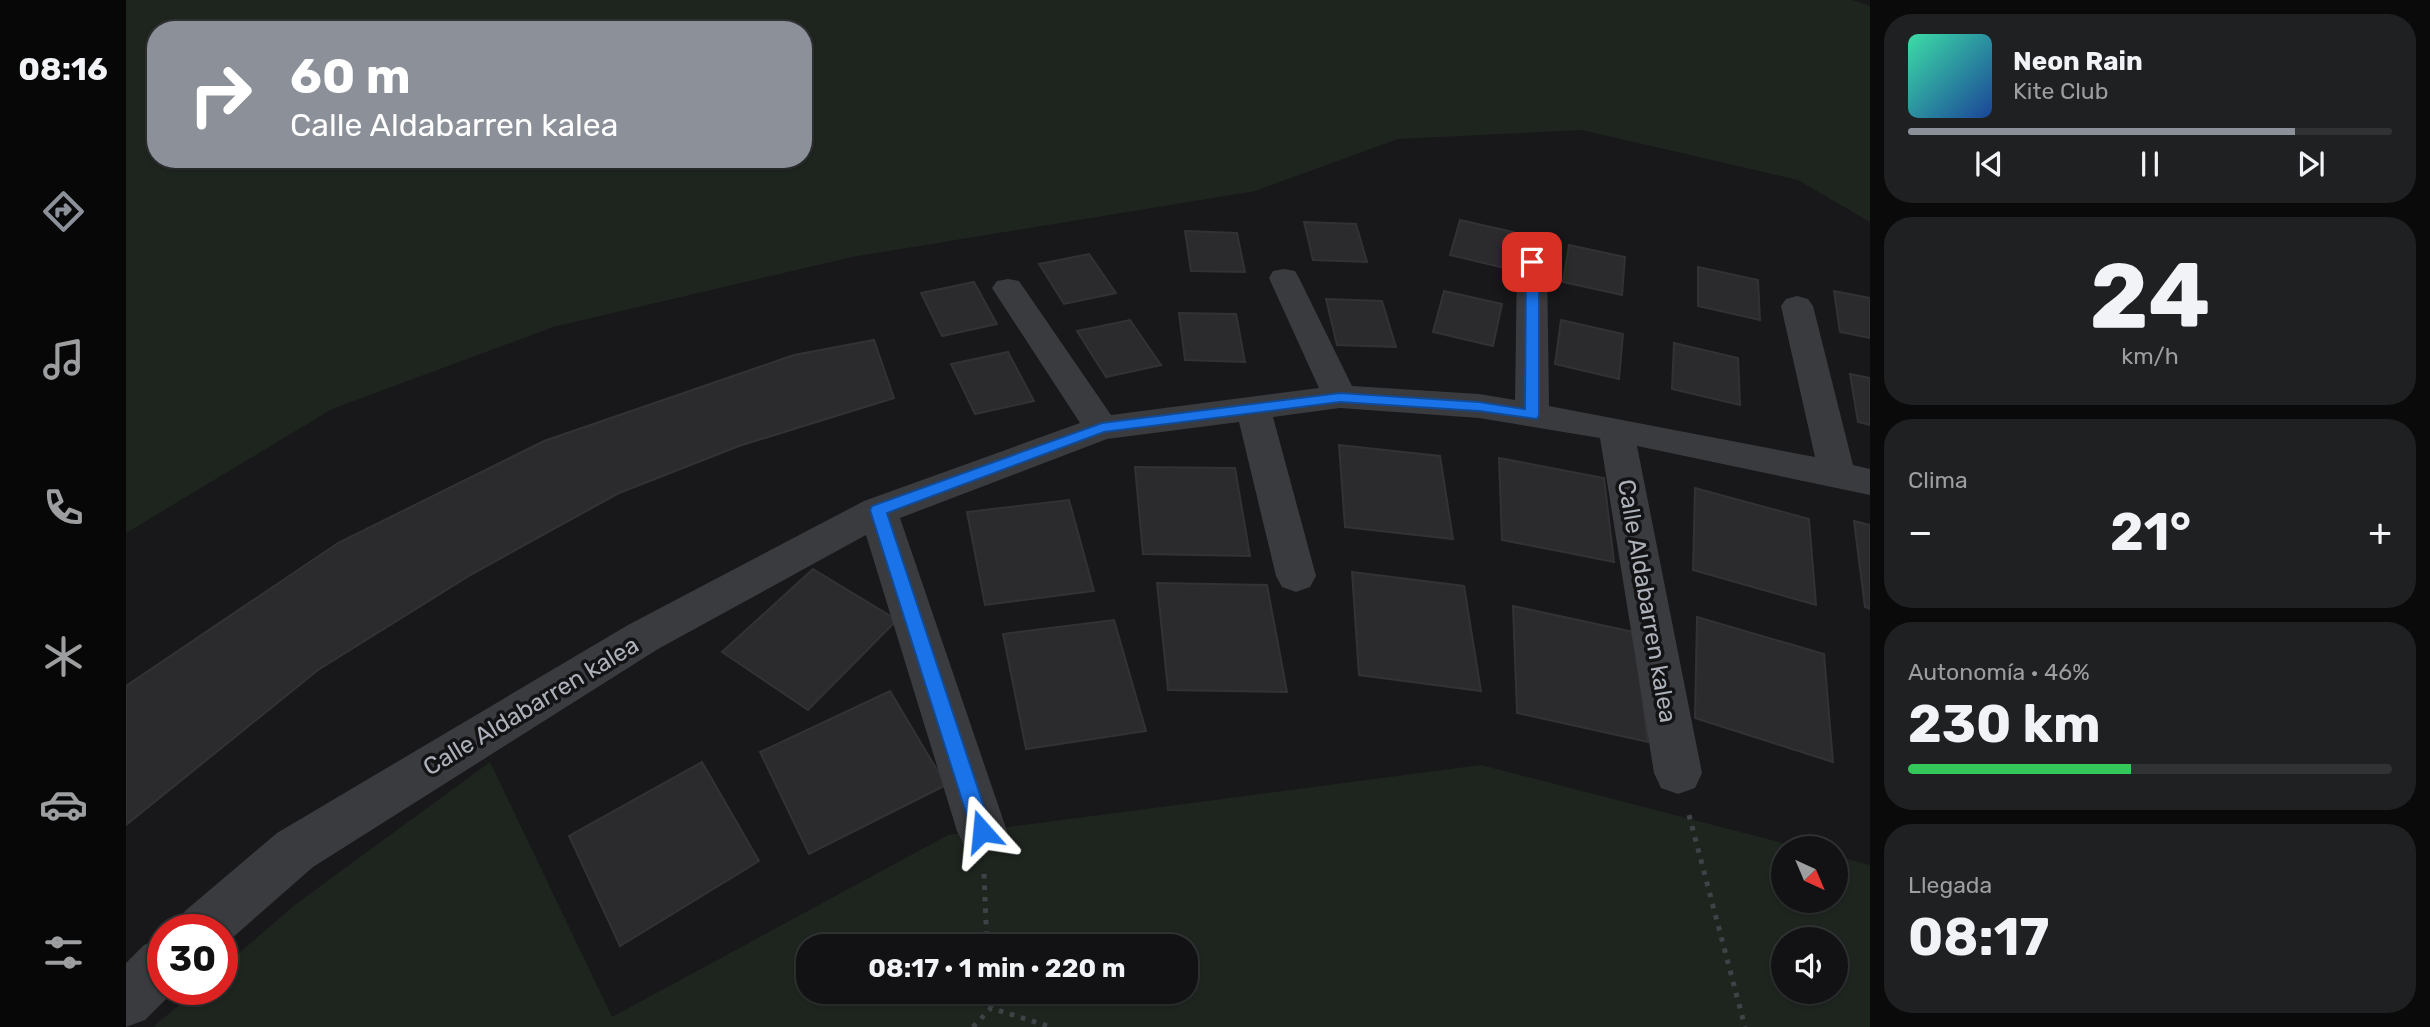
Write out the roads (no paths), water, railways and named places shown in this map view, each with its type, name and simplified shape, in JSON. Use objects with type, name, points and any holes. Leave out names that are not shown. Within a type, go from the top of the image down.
[{"type":"street","points":[[1532,262],[1532,415]]},
{"type":"street","points":[[1284,278],[1340,397]]},
{"type":"street","points":[[1008,288],[1102,428]]},
{"type":"street","name":"Calle Aldabarren kalea","points":[[220,914],[295,850],[643,637],[878,510],[1102,428],[1340,397],[1479,406],[1616,429],[1853,479],[1797,306]]},
{"type":"street","points":[[1253,408],[1296,576]]},
{"type":"street","name":"Calle Aldabarren kalea","points":[[1616,429],[1678,773]]},
{"type":"street","points":[[878,510],[982,831]]},
{"type":"street","points":[[126,1000],[147,980]]}]
